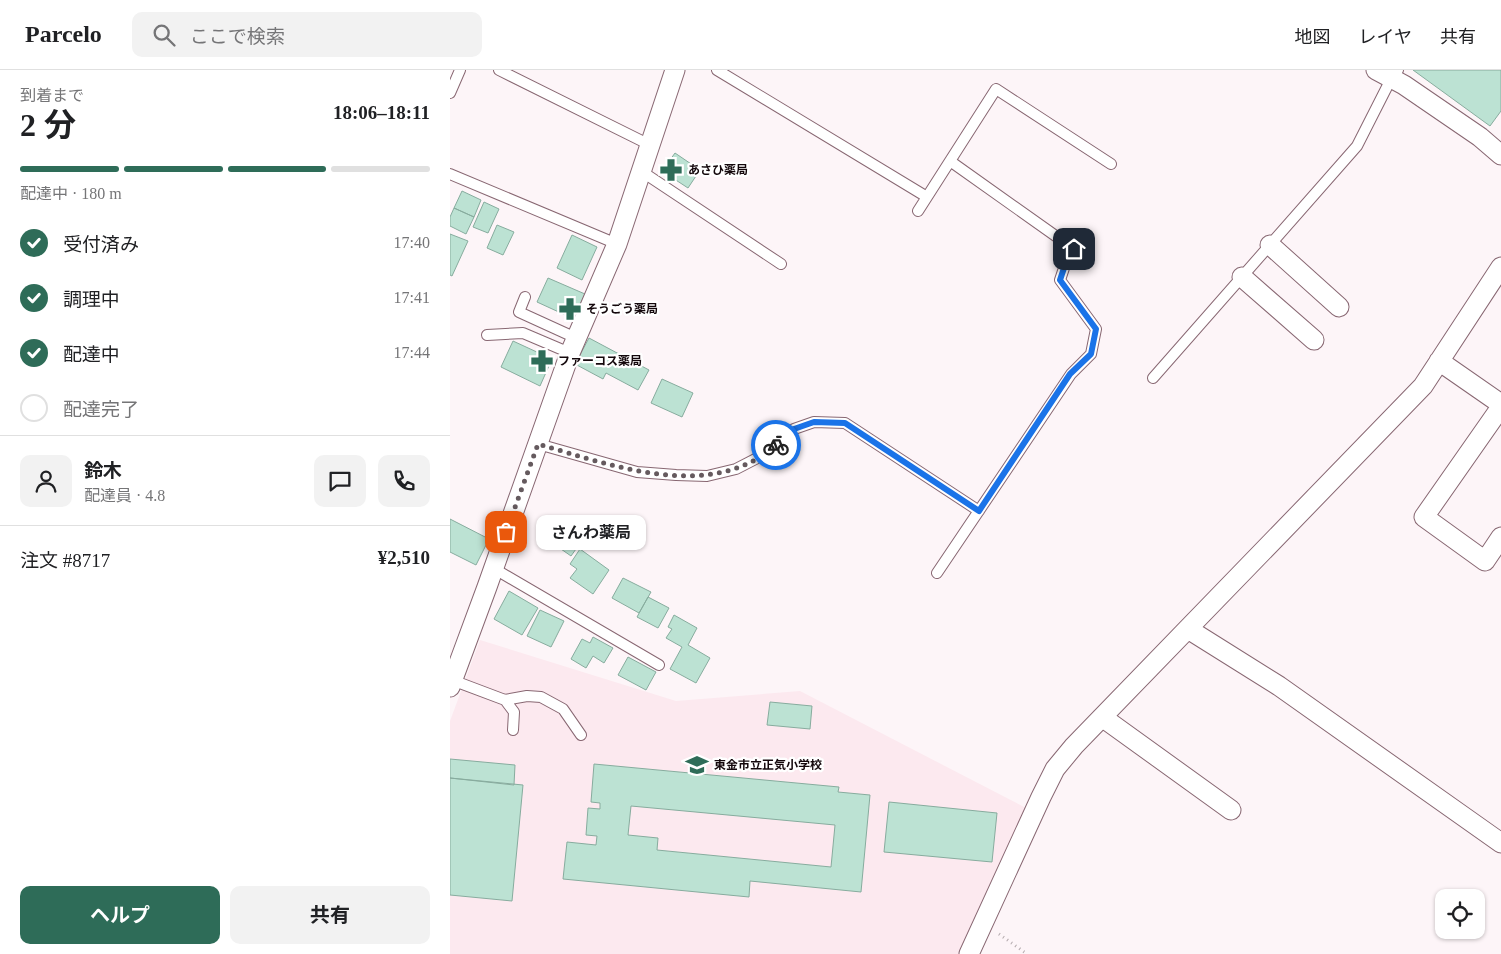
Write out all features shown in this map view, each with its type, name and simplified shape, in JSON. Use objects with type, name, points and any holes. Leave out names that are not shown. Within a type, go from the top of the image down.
[{"type":"street","points":[[452,674],[493,568],[573,346],[617,244],[675,70]]},
{"type":"street","points":[[1388,73],[1404,86],[1480,137],[1501,155]]},
{"type":"street","points":[[1270,245],[1339,308]]},
{"type":"street","points":[[969,954],[1055,769],[1074,746],[1423,386],[1501,266]]},
{"type":"street","points":[[1242,277],[1314,340]]},
{"type":"street","points":[[1439,361],[1501,406],[1424,517],[1485,561],[1501,537]]},
{"type":"street","points":[[1188,629],[1279,686],[1501,843]]},
{"type":"street","points":[[1102,717],[1231,810]]},
{"type":"lane","points":[[450,93],[460,70]]},
{"type":"lane","points":[[499,70],[650,145]]},
{"type":"lane","points":[[717,70],[926,197]]},
{"type":"lane","points":[[1153,378],[1357,146],[1388,73]]},
{"type":"lane","points":[[918,211],[996,88],[1111,164]]},
{"type":"lane","points":[[937,573],[1070,374],[1091,354],[1096,329],[1060,280],[1074,249],[950,161]]},
{"type":"lane","points":[[641,171],[781,264]]},
{"type":"lane","points":[[450,174],[617,244]]},
{"type":"lane","points":[[525,297],[519,312],[573,346]]},
{"type":"lane","points":[[487,335],[524,333],[573,346]]},
{"type":"lane","points":[[538,444],[637,472],[707,476],[736,469],[767,453],[794,429],[814,422],[845,423],[979,511]]},
{"type":"lane","points":[[493,568],[659,665]]},
{"type":"lane","points":[[452,674],[505,700],[514,712],[513,730]]},
{"type":"lane","points":[[505,700],[527,696],[541,697],[563,709],[581,735]]},
{"type":"path","points":[[984,923],[1027,954]]},
{"type":"shaded area","name":"東金市立正気小学校","points":[[480,640],[676,701],[800,691],[1028,809],[962,954],[450,954],[450,721]]},
{"type":"building","points":[[1413,70],[1501,70],[1501,111],[1490,126]]},
{"type":"building","points":[[675,153],[700,170],[688,188],[662,171]]},
{"type":"building","points":[[462,191],[481,200],[474,217],[454,208]]},
{"type":"building","points":[[484,202],[499,209],[488,233],[473,227]]},
{"type":"building","points":[[454,208],[474,217],[466,234],[450,226],[450,217]]},
{"type":"building","points":[[497,225],[514,232],[503,255],[487,248]]},
{"type":"building","points":[[450,234],[468,241],[452,276],[450,275]]},
{"type":"building","points":[[572,235],[597,247],[582,280],[557,268]]},
{"type":"building","points":[[548,278],[585,294],[574,319],[537,302]]},
{"type":"building","points":[[589,338],[649,370],[638,390],[606,373],[603,379],[575,364]]},
{"type":"building","points":[[513,341],[552,359],[540,386],[501,367]]},
{"type":"building","points":[[662,379],[693,393],[682,417],[651,403]]},
{"type":"building","points":[[450,519],[489,539],[476,565],[450,552]]},
{"type":"building","points":[[561,527],[581,542],[571,556],[551,542]]},
{"type":"building","points":[[580,549],[609,570],[593,594],[570,578],[577,569],[570,564]]},
{"type":"building","points":[[623,578],[651,592],[639,613],[612,598]]},
{"type":"building","points":[[509,591],[538,608],[522,635],[494,619]]},
{"type":"building","points":[[648,597],[669,608],[658,628],[637,617]]},
{"type":"building","points":[[540,610],[564,621],[551,647],[527,636]]},
{"type":"building","points":[[674,615],[697,628],[688,645],[710,658],[696,683],[670,669],[682,647],[666,638],[672,629],[668,627]]},
{"type":"building","points":[[593,637],[613,648],[604,663],[593,656],[586,668],[571,659],[582,639],[590,643]]},
{"type":"building","points":[[628,657],[656,672],[646,690],[618,675]]},
{"type":"building","points":[[770,702],[812,706],[810,729],[767,725]]},
{"type":"building","points":[[450,759],[515,765],[514,785],[450,778]]},
{"type":"building","points":[[594,764],[839,787],[838,792],[870,795],[861,892],[750,881],[749,897],[563,879],[567,842],[596,845],[597,836],[586,835],[588,808],[600,809],[600,803],[591,802]],"holes":[[[631,806],[835,825],[831,867],[657,850],[658,838],[628,835]]]},
{"type":"building","points":[[450,778],[523,785],[512,901],[450,895]]},
{"type":"building","points":[[889,802],[997,813],[992,862],[884,852]]},
{"type":"way so far","points":[[506,532],[538,444],[637,472],[707,476],[736,469],[767,453],[776,445]]},
{"type":"place","name":"あさひ薬局","points":[[671,170]]},
{"type":"place","name":"そうごう薬局","points":[[570,309]]},
{"type":"place","name":"ファーコス薬局","points":[[542,361]]},
{"type":"place","name":"さんわ薬局","points":[[506,532]]},
{"type":"place","name":"東金市立正気小学校","points":[[697,765]]},
{"type":"route","points":[[776,445],[794,429],[814,422],[845,423],[979,511],[1070,374],[1091,354],[1096,329],[1060,280],[1074,249]]}]
